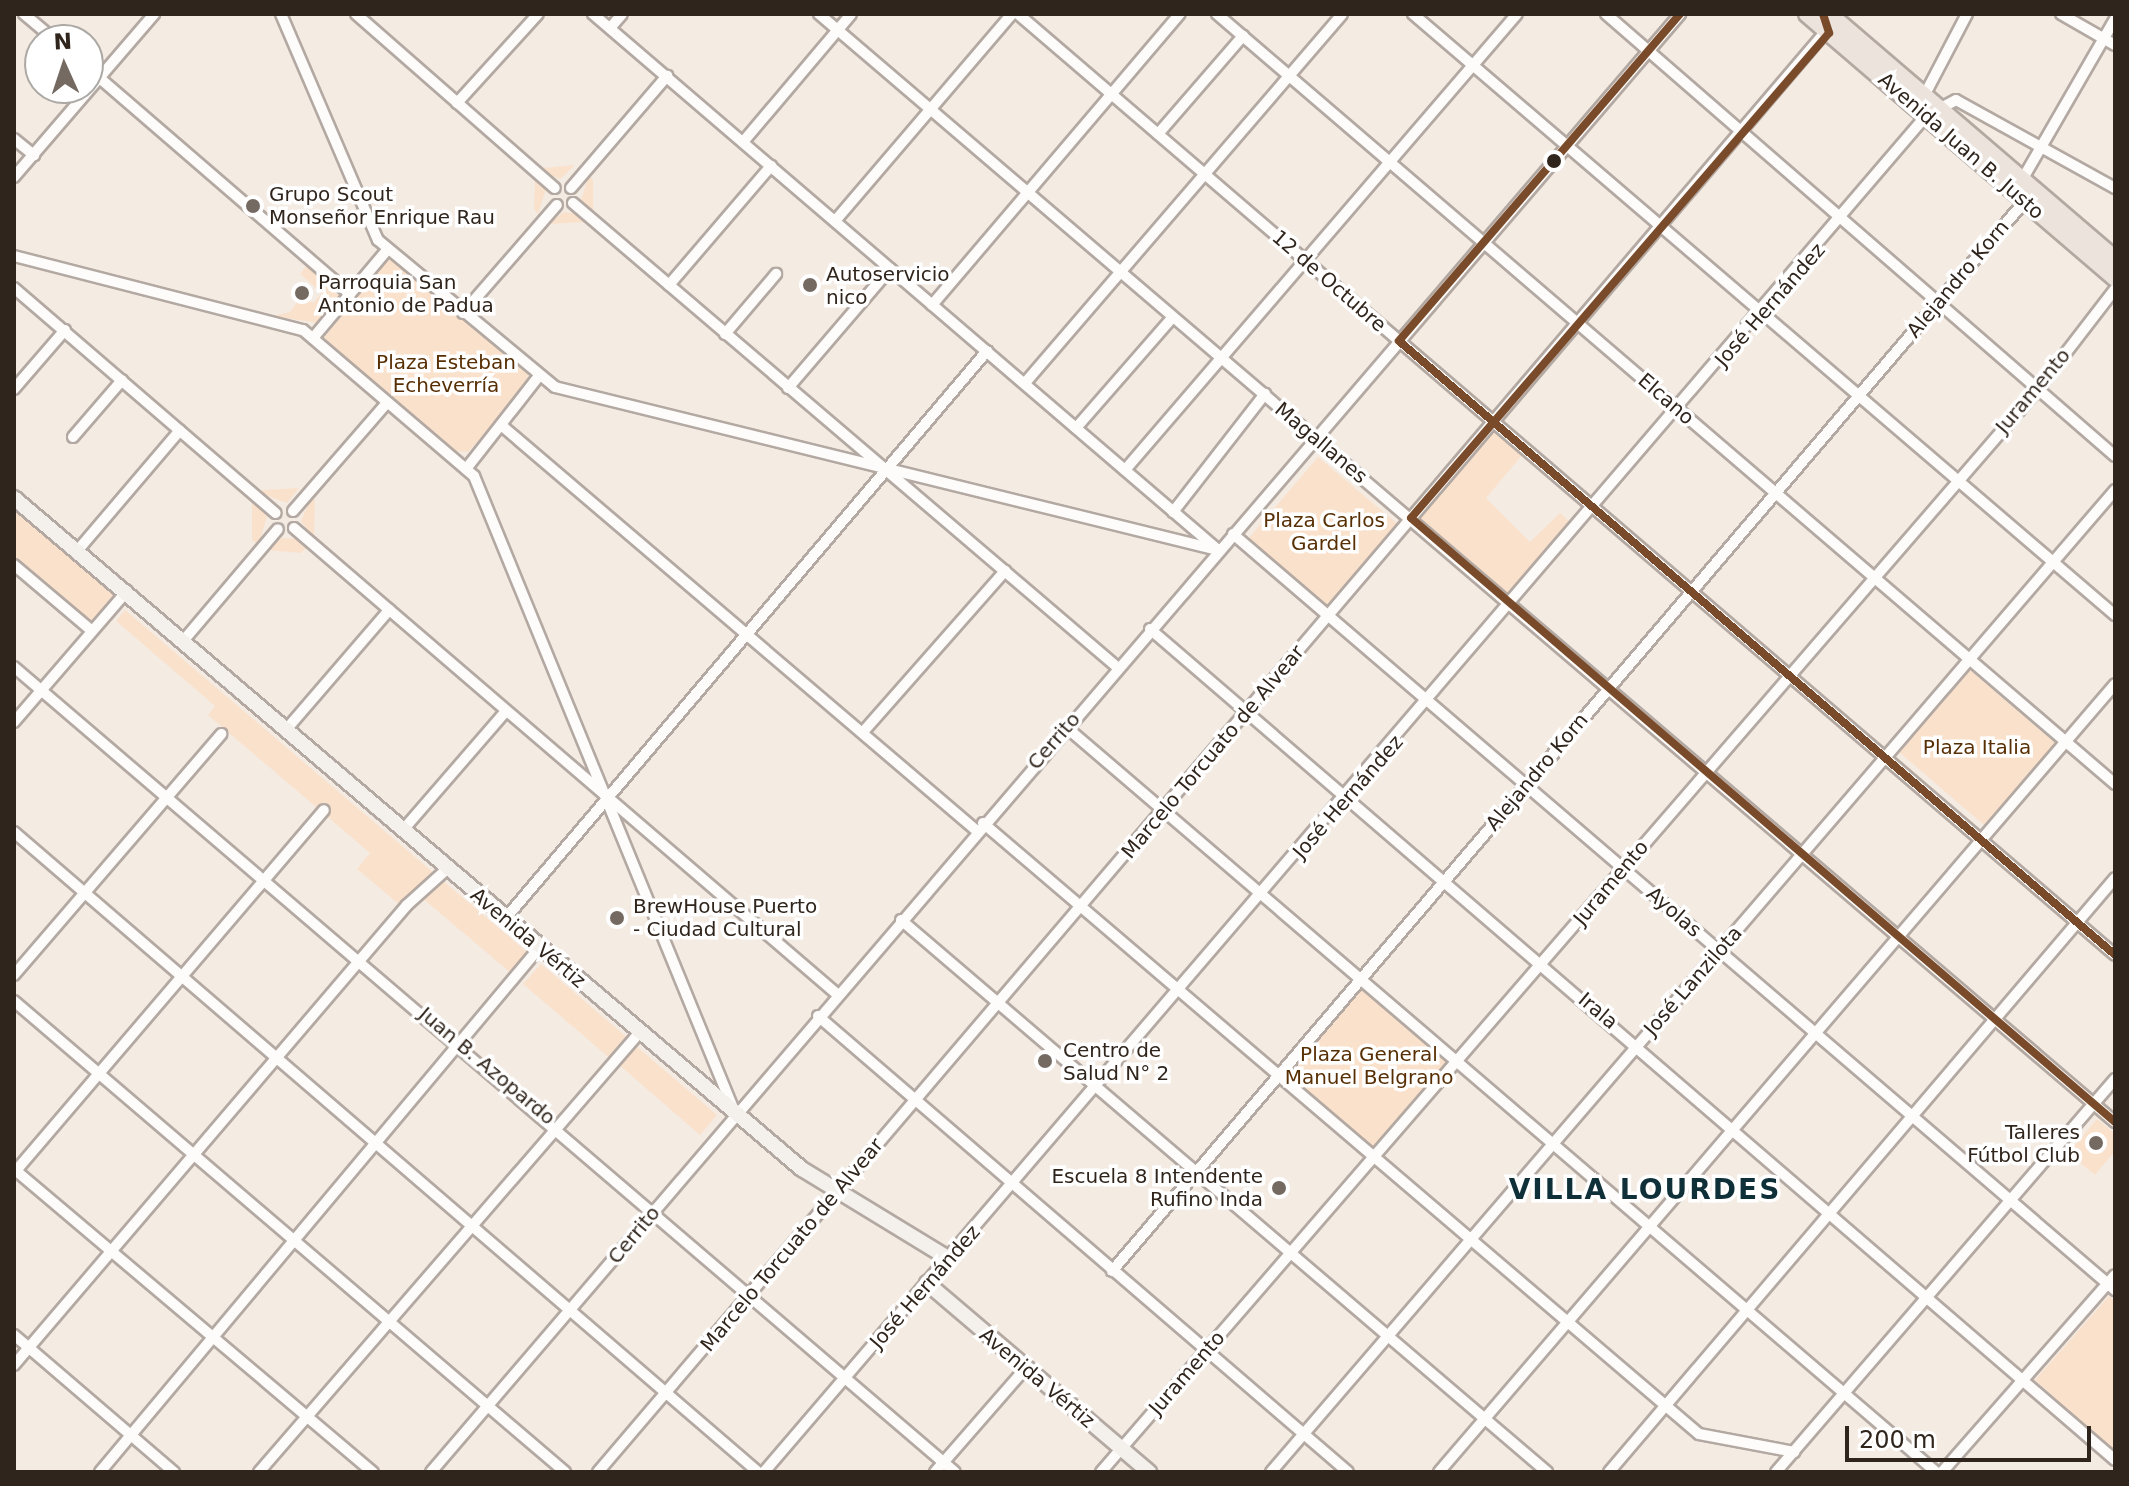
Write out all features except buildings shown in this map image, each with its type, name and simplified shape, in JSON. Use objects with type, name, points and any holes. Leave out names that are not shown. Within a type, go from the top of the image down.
[{"type":"main road","name":"Avenida Juan B. Justo","points":[[1807,14],[2022,180],[2115,259]]},
{"type":"main road","name":"Avenida Juan B. Justo","points":[[1829,14],[1923,95],[1932,112],[2025,201],[2115,278]]},
{"type":"street","points":[[104,75],[154,14]]},
{"type":"street","points":[[281,14],[372,231],[388,249],[463,313],[539,376],[562,391],[1218,550]]},
{"type":"street","points":[[356,14],[555,188],[571,188]]},
{"type":"street","points":[[457,103],[538,14]]},
{"type":"street","points":[[593,14],[1218,550]]},
{"type":"street","points":[[610,28],[622,14]]},
{"type":"street","name":"Magallanes","points":[[819,14],[2115,1122]]},
{"type":"street","points":[[743,142],[851,14]]},
{"type":"street","points":[[835,221],[1015,14]]},
{"type":"street","name":"12 de Octubre","points":[[1015,14],[2115,955]]},
{"type":"street","points":[[932,305],[1180,14]]},
{"type":"street","name":"Elcano","points":[[1217,14],[2115,784]]},
{"type":"street","points":[[1025,383],[1342,14]]},
{"type":"street","points":[[1413,14],[2115,615]]},
{"type":"street","points":[[1125,470],[1517,14]]},
{"type":"street","points":[[1606,14],[2115,456]]},
{"type":"street","name":"Cerrito","points":[[431,1472],[818,1016],[1680,14]]},
{"type":"street","points":[[1823,14],[1829,33]]},
{"type":"street","points":[[1923,95],[1967,14]]},
{"type":"street","points":[[2061,14],[2115,45]]},
{"type":"street","points":[[2025,201],[2022,180],[2115,19]]},
{"type":"street","name":"Marcelo Torcuato de Alvear","points":[[598,1472],[1829,33]]},
{"type":"street","points":[[1158,134],[1243,36]]},
{"type":"street","points":[[667,76],[571,188],[573,203],[1117,667]]},
{"type":"street","points":[[104,82],[350,294]]},
{"type":"street","points":[[1932,112],[1956,100],[2115,188]]},
{"type":"street","points":[[14,177],[79,104]]},
{"type":"street","name":"José Hernández","points":[[761,1472],[948,1258],[1015,1187],[1932,112]]},
{"type":"street","points":[[14,139],[34,155]]},
{"type":"street","points":[[669,285],[771,166]]},
{"type":"street","points":[[555,188],[557,205]]},
{"type":"street","name":"Alejandro Korn","points":[[1112,1271],[2025,201]]},
{"type":"street","points":[[463,313],[557,205],[573,203]]},
{"type":"street","points":[[313,338],[388,249]]},
{"type":"street","points":[[14,256],[294,326],[313,338],[466,469],[479,484],[735,1113]]},
{"type":"street","points":[[788,388],[890,269]]},
{"type":"street","points":[[725,334],[776,274]]},
{"type":"street","points":[[14,288],[276,513],[278,529]]},
{"type":"street","name":"Juramento","points":[[1101,1472],[1542,965],[1956,480],[2038,389],[2115,289]]},
{"type":"street","points":[[1076,428],[1173,317]]},
{"type":"street","points":[[14,389],[65,330]]},
{"type":"street","points":[[505,919],[987,351]]},
{"type":"street","points":[[466,469],[539,376]]},
{"type":"street","points":[[73,437],[122,380]]},
{"type":"street","points":[[1173,512],[1265,394]]},
{"type":"street","points":[[276,513],[293,511],[387,403]]},
{"type":"street","points":[[501,425],[863,732],[1082,905],[1183,990],[1699,1434],[1794,1452]]},
{"type":"street","points":[[78,550],[180,430]]},
{"type":"street","name":"José Lanzilota","points":[[1271,1472],[1885,757],[2050,560],[2115,490]]},
{"type":"street","name":"Avenida Vértiz","points":[[14,498],[127,591],[285,731],[735,1113],[836,1194],[948,1258]]},
{"type":"street","points":[[293,511],[294,528]]},
{"type":"street","points":[[184,640],[278,529],[294,528],[837,994]]},
{"type":"street","name":"Ayolas","points":[[1233,534],[1912,1117],[2113,1283]]},
{"type":"street","points":[[14,565],[92,631]]},
{"type":"street","points":[[863,732],[1005,571]]},
{"type":"street","points":[[14,722],[127,591]]},
{"type":"street","points":[[285,731],[389,610]]},
{"type":"street","name":"Irala","points":[[1150,629],[1447,879],[1542,965],[1830,1212],[1925,1299],[2115,1460]]},
{"type":"street","name":"Juan B. Azopardo","points":[[14,667],[169,794],[558,1125],[955,1472]]},
{"type":"street","points":[[1439,1472],[2115,684]]},
{"type":"street","points":[[403,830],[506,711]]},
{"type":"street","points":[[1066,727],[1165,808],[1939,1472],[2113,1283]]},
{"type":"street","points":[[14,975],[221,734]]},
{"type":"street","points":[[324,810],[15,1171],[308,1414],[373,1472]]},
{"type":"street","points":[[14,832],[761,1472]]},
{"type":"street","points":[[14,1365],[361,959],[447,869]]},
{"type":"street","points":[[1609,1472],[2115,878]]},
{"type":"street","points":[[901,920],[1000,1001],[1547,1472]]},
{"type":"street","points":[[100,1472],[215,1339],[374,1143],[539,948]]},
{"type":"street","points":[[14,1001],[565,1472]]},
{"type":"street","points":[[818,1016],[1348,1472]]},
{"type":"street","points":[[259,1472],[470,1224],[640,1032]]},
{"type":"street","points":[[1776,1472],[2115,1079]]},
{"type":"street","name":"Avenida Vértiz","points":[[927,1283],[1024,1370],[1149,1472]]},
{"type":"street","points":[[14,1335],[174,1472]]},
{"type":"street","points":[[935,1472],[1024,1370]]},
{"type":"green space","points":[[575,165],[560,179],[542,171],[544,168]]},
{"type":"green space","points":[[589,176],[593,180],[593,215],[581,200]]},
{"type":"green space","points":[[535,177],[546,189],[538,214],[534,209]]},
{"type":"green space","points":[[564,212],[577,214],[587,222],[548,224]]},
{"type":"green space","name":"Plaza Esteban Echeverría","points":[[385,260],[396,261],[528,373],[527,385],[468,452],[455,451],[323,339]]},
{"type":"green space","points":[[308,264],[340,297],[318,323],[274,316],[290,312],[302,295],[313,303],[322,293],[300,274]]},
{"type":"green space","points":[[1496,430],[1523,454],[1486,498],[1530,542],[1560,513],[1570,522],[1508,595],[1419,520]]},
{"type":"green space","name":"Plaza Carlos Gardel","points":[[1318,457],[1400,526],[1329,608],[1248,539]]},
{"type":"green space","points":[[299,488],[287,503],[260,493],[263,490]]},
{"type":"green space","points":[[311,497],[315,500],[314,539],[301,521]]},
{"type":"green space","points":[[252,500],[267,517],[258,545],[252,540]]},
{"type":"green space","points":[[14,505],[119,594],[93,624],[14,556]]},
{"type":"green space","points":[[282,538],[298,539],[308,546],[301,553],[267,550]]},
{"type":"green space","points":[[125,610],[435,874],[401,906],[357,869],[370,853],[208,715],[215,706],[116,621]]},
{"type":"green space","name":"Plaza Italia","points":[[1969,669],[2055,743],[1984,825],[1899,752]]},
{"type":"green space","points":[[442,880],[528,953],[511,973],[421,897]]},
{"type":"green space","points":[[541,964],[630,1040],[612,1060],[523,984]]},
{"type":"green space","name":"Plaza General Manuel Belgrano","points":[[1363,977],[1458,1059],[1375,1156],[1281,1073]]},
{"type":"green space","points":[[635,1045],[717,1115],[700,1135],[618,1064]]},
{"type":"green space","name":"Talleres Fútbol Club","points":[[2097,1119],[2115,1134],[2115,1151],[2095,1175],[2068,1153]]},
{"type":"green space","points":[[2109,1296],[2115,1301],[2115,1451],[2035,1380]]},
{"type":"transit line","points":[[1680,14],[1399,341],[2115,955]]},
{"type":"transit line","points":[[1823,14],[1829,33],[1411,518],[2115,1122]]},
{"type":"place","name":"Grupo Scout Monseñor Enrique Rau","points":[[253,206]]},
{"type":"place","name":"Autoservicio nico","points":[[810,285]]},
{"type":"place","name":"Parroquia San Antonio de Padua","points":[[302,293]]},
{"type":"place","name":"BrewHouse Puerto - Ciudad Cultural","points":[[617,918]]},
{"type":"place","name":"Centro de Salud N° 2","points":[[1045,1061]]},
{"type":"place","name":"Talleres Fútbol Club","points":[[2096,1143]]},
{"type":"place","name":"Escuela 8 Intendente Rufino Inda","points":[[1279,1188]]},
{"type":"district","name":"VILLA LOURDES","points":[[1645,1190]]}]
